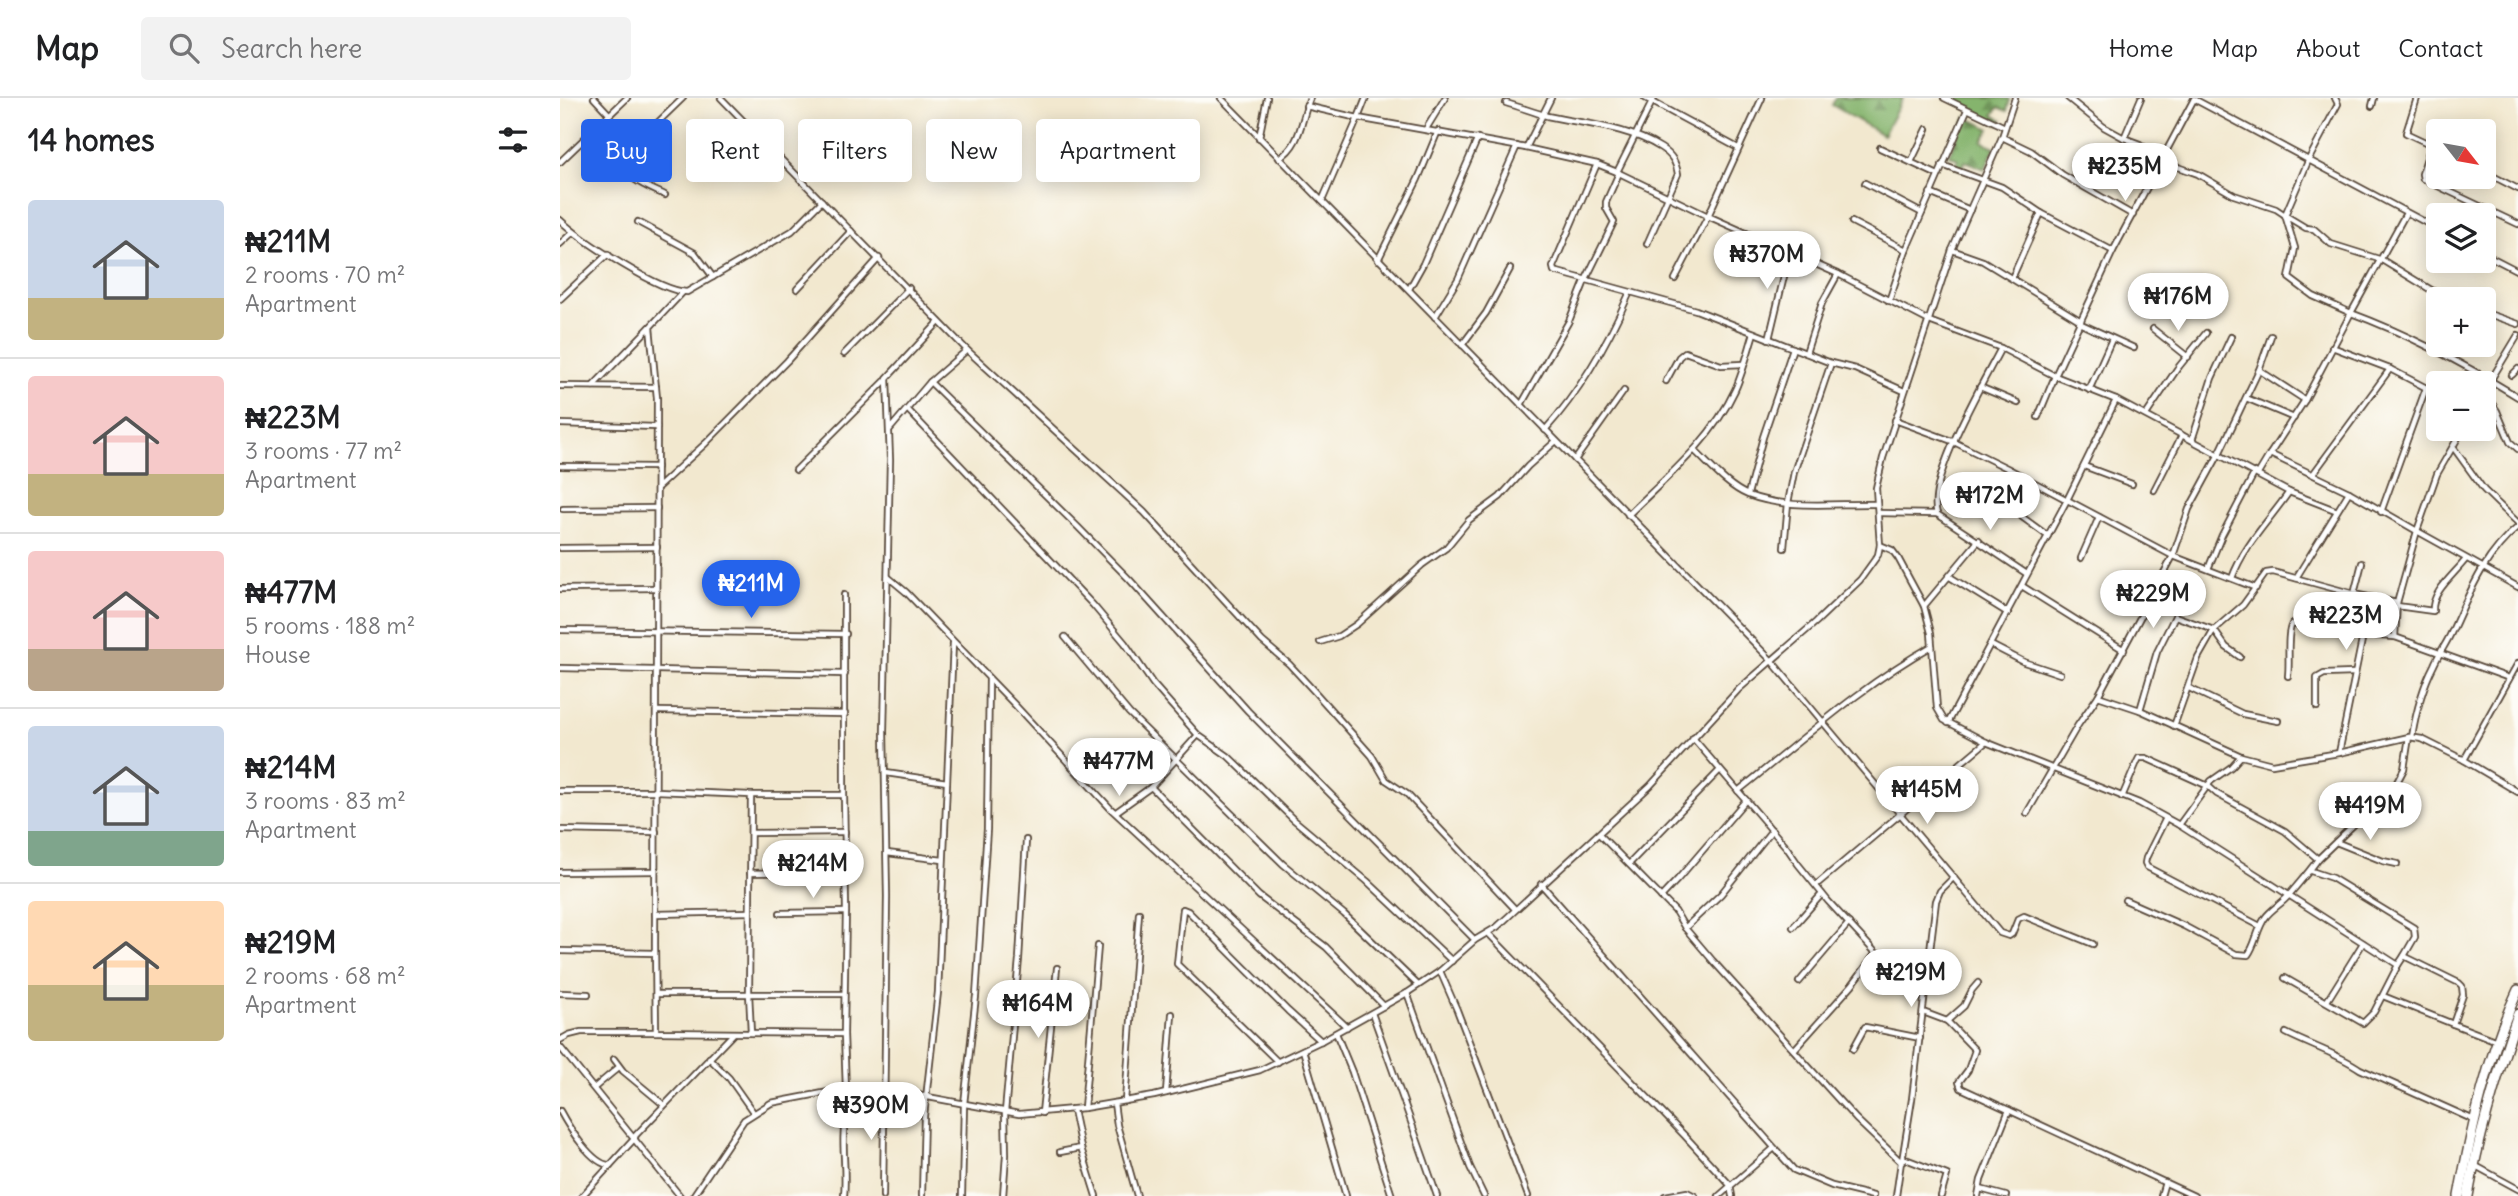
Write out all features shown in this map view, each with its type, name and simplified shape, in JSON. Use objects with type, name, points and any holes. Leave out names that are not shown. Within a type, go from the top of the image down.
[{"type":"highway","points":[[2459,1196],[2475,1121],[2498,1041],[2518,990]]},
{"type":"highway","points":[[2468,1196],[2494,1081],[2518,1014]]},
{"type":"street","points":[[594,98],[609,114]]},
{"type":"street","points":[[560,162],[627,98]]},
{"type":"street","points":[[665,195],[630,176],[621,165],[620,159],[683,98]]},
{"type":"street","points":[[721,98],[967,350],[1144,512],[1262,641],[1289,664],[1314,691],[1372,756],[1386,780],[1406,794],[1515,909]]},
{"type":"street","points":[[1259,138],[1267,98]]},
{"type":"street","points":[[1279,158],[1286,154],[1296,141],[1310,98]]},
{"type":"street","points":[[1322,201],[1366,98]]},
{"type":"street","points":[[1426,129],[1445,98]]},
{"type":"street","points":[[1525,148],[1551,98]]},
{"type":"street","points":[[1645,98],[1653,99],[1738,148]]},
{"type":"street","points":[[1675,279],[1708,216],[1762,98]]},
{"type":"street","points":[[1944,98],[2005,127]]},
{"type":"street","points":[[693,1196],[716,1165],[736,1130],[753,1112],[771,1103],[813,1094],[885,1089],[1005,1112],[1042,1113],[1166,1093],[1260,1070],[1303,1050],[1407,993],[1440,971],[1475,940],[1489,933],[1650,786],[1713,715],[1770,659],[1816,622],[1860,580],[1878,555],[1880,545],[1877,488],[1895,420],[1952,250],[2002,137],[2015,98]]},
{"type":"street","points":[[2068,98],[2104,127],[2140,144],[2161,161],[2198,174],[2234,195],[2276,209],[2306,228],[2314,229],[2331,244],[2382,260],[2426,287]]},
{"type":"street","points":[[2124,138],[2141,98]]},
{"type":"street","points":[[2327,98],[2334,99],[2338,104],[2309,159],[2285,215],[2295,248],[2289,278],[2313,296],[2415,341],[2473,371]]},
{"type":"street","points":[[2372,106],[2374,98]]},
{"type":"street","points":[[2417,98],[2406,133],[2426,143]]},
{"type":"street","points":[[1223,99],[1770,659],[1822,724],[2004,936],[2012,934],[2018,919],[2024,916],[2093,944]]},
{"type":"street","points":[[1521,405],[1560,339],[1614,222],[1606,208],[1606,202],[1634,135],[1653,99]]},
{"type":"street","points":[[2038,417],[2113,251],[2194,99],[2426,223]]},
{"type":"street","points":[[1506,103],[1634,135],[1660,147],[1676,163],[1678,174],[1647,244]]},
{"type":"street","points":[[1306,106],[1358,118],[1517,146],[1597,164],[1618,172],[1838,274],[1929,321],[2001,348],[2055,376],[2116,400],[2289,492],[2336,510]]},
{"type":"street","points":[[1889,301],[1906,250],[1967,110]]},
{"type":"street","points":[[1911,162],[1927,128]]},
{"type":"street","points":[[1378,260],[1418,179],[1438,131]]},
{"type":"street","points":[[2002,137],[2031,151],[2063,175],[2133,215]]},
{"type":"street","points":[[1409,289],[1423,264],[1478,138]]},
{"type":"street","points":[[1435,317],[1458,279],[1517,146]]},
{"type":"street","points":[[1880,148],[1938,175]]},
{"type":"street","points":[[2426,161],[2422,174],[2426,179]]},
{"type":"street","points":[[1597,164],[1553,267],[1557,273],[1696,310],[1831,363],[1855,369],[1904,391]]},
{"type":"street","points":[[1942,164],[2002,187],[2041,213],[2113,251]]},
{"type":"street","points":[[2496,178],[2518,189]]},
{"type":"street","points":[[1865,183],[1922,213]]},
{"type":"street","points":[[2446,189],[2518,224]]},
{"type":"street","points":[[1930,193],[1970,210]]},
{"type":"street","points":[[593,386],[683,292],[696,289],[746,256],[792,231],[822,201]]},
{"type":"street","points":[[2012,278],[2041,213]]},
{"type":"street","points":[[2208,569],[2222,535],[2256,473],[2305,400],[2406,213]]},
{"type":"street","points":[[560,220],[573,232],[641,274],[683,292]]},
{"type":"street","points":[[638,222],[695,253],[713,277]]},
{"type":"street","points":[[1852,222],[1906,250]]},
{"type":"street","points":[[797,289],[851,231]]},
{"type":"street","points":[[560,244],[573,232]]},
{"type":"street","points":[[1952,250],[1983,261],[2080,322],[2134,348]]},
{"type":"street","points":[[1769,339],[1786,268],[1793,253]]},
{"type":"street","points":[[560,299],[608,254]]},
{"type":"street","points":[[657,488],[706,443],[786,361],[879,258]]},
{"type":"street","points":[[2496,260],[2518,271]]},
{"type":"street","points":[[1461,345],[1486,313],[1510,269]]},
{"type":"street","points":[[1806,353],[1822,303],[1838,274]]},
{"type":"street","points":[[844,354],[909,288]]},
{"type":"street","points":[[1545,430],[1571,398],[1605,345],[1629,294]]},
{"type":"street","points":[[2496,316],[2518,324]]},
{"type":"street","points":[[796,470],[939,322]]},
{"type":"street","points":[[650,327],[657,427],[656,1032]]},
{"type":"street","points":[[2153,330],[2188,357]]},
{"type":"street","points":[[1628,515],[1694,450],[1723,411],[1734,391],[1754,333]]},
{"type":"street","points":[[2146,415],[2206,333]]},
{"type":"street","points":[[2496,372],[2518,335]]},
{"type":"street","points":[[2192,440],[2212,378],[2231,337]]},
{"type":"street","points":[[2027,813],[2098,696],[2173,556],[2189,509],[2246,398],[2271,337]]},
{"type":"street","points":[[2089,390],[2112,339]]},
{"type":"street","points":[[2332,347],[2390,369],[2426,388],[2381,512]]},
{"type":"street","points":[[1748,495],[1763,437],[1793,348]]},
{"type":"street","points":[[1937,514],[1936,496],[1952,441],[2001,348]]},
{"type":"street","points":[[889,430],[930,382],[967,350]]},
{"type":"street","points":[[1666,381],[1679,357],[1685,352],[1721,365],[1744,364]]},
{"type":"street","points":[[1784,548],[1794,472],[1831,363]]},
{"type":"street","points":[[2313,474],[2390,369]]},
{"type":"street","points":[[2512,375],[2518,369]]},
{"type":"street","points":[[2259,370],[2305,400]]},
{"type":"street","points":[[883,1196],[887,853],[884,731],[888,577],[887,378]]},
{"type":"street","points":[[930,382],[1087,536],[1248,711],[1475,940]]},
{"type":"street","points":[[2496,383],[2518,397]]},
{"type":"street","points":[[560,386],[656,387]]},
{"type":"street","points":[[1980,387],[2018,403]]},
{"type":"street","points":[[1575,460],[1624,391]]},
{"type":"street","points":[[2246,398],[2294,418]]},
{"type":"street","points":[[1948,723],[2067,500],[2116,400]]},
{"type":"street","points":[[908,410],[1093,605],[1125,643],[1153,684],[1198,735],[1228,756],[1293,819],[1367,881],[1452,961]]},
{"type":"street","points":[[2496,410],[2510,442],[2518,449]]},
{"type":"street","points":[[1895,420],[1952,441],[2173,556],[2256,588]]},
{"type":"street","points":[[560,424],[657,427]]},
{"type":"street","points":[[2154,490],[2182,435]]},
{"type":"street","points":[[1320,642],[1339,636],[1357,624],[1422,565],[1446,548],[1469,520],[1500,497],[1528,466],[1556,441]]},
{"type":"street","points":[[2395,637],[2397,604],[2417,531],[2437,474],[2456,441]]},
{"type":"street","points":[[2125,900],[2184,926],[2240,956],[2248,955],[2260,926],[2269,914],[2289,896],[2318,859],[2400,777],[2407,757],[2416,709],[2431,671],[2492,551],[2518,525],[2484,490],[2453,447]]},
{"type":"street","points":[[1694,450],[1748,495],[1788,503],[1877,504]]},
{"type":"street","points":[[2270,454],[2349,492],[2518,587]]},
{"type":"street","points":[[560,466],[657,467]]},
{"type":"street","points":[[2084,466],[2132,484]]},
{"type":"street","points":[[2232,578],[2243,552],[2289,492]]},
{"type":"street","points":[[2296,578],[2349,492]]},
{"type":"street","points":[[563,509],[657,508]]},
{"type":"street","points":[[1878,513],[1937,514],[2028,574]]},
{"type":"street","points":[[2022,517],[2048,536]]},
{"type":"street","points":[[2081,558],[2099,517]]},
{"type":"street","points":[[1924,606],[1979,540]]},
{"type":"street","points":[[1880,545],[1892,550],[1898,558],[1924,606],[1932,646],[1937,708],[1939,715],[1948,723],[1986,742],[2122,797],[2166,818],[2398,965]]},
{"type":"street","points":[[560,548],[657,547]]},
{"type":"street","points":[[2174,726],[2198,658],[2214,630],[2242,605],[2270,572],[2433,611],[2432,603],[2436,595],[2466,559]]},
{"type":"street","points":[[2354,594],[2362,563]]},
{"type":"street","points":[[888,577],[989,678],[1115,813],[1347,1027]]},
{"type":"street","points":[[1950,577],[2008,613]]},
{"type":"street","points":[[2022,586],[2124,650]]},
{"type":"street","points":[[560,589],[656,588]]},
{"type":"street","points":[[845,595],[846,1090]]},
{"type":"street","points":[[2140,710],[2157,652],[2172,618],[2179,616],[2214,630],[2226,647],[2240,657]]},
{"type":"street","points":[[2288,676],[2288,631],[2292,624],[2395,637],[2509,678]]},
{"type":"street","points":[[560,630],[846,634]]},
{"type":"street","points":[[2339,752],[2363,635]]},
{"type":"street","points":[[1065,637],[1129,713],[1283,863],[1344,914],[1418,985]]},
{"type":"street","points":[[940,934],[954,642]]},
{"type":"street","points":[[1991,645],[2024,662],[2060,674]]},
{"type":"street","points":[[1738,791],[1910,658],[1932,646]]},
{"type":"street","points":[[2464,760],[2518,663]]},
{"type":"street","points":[[560,668],[845,674]]},
{"type":"street","points":[[2317,707],[2317,678],[2324,674],[2354,673]]},
{"type":"street","points":[[962,1196],[964,1104],[976,996],[987,829],[989,678]]},
{"type":"street","points":[[2189,688],[2244,714],[2278,721]]},
{"type":"street","points":[[2098,696],[2140,710],[2241,756],[2272,764],[2411,737],[2464,760],[2518,792]]},
{"type":"street","points":[[657,711],[845,714]]},
{"type":"street","points":[[1115,813],[1151,787],[1198,735]]},
{"type":"street","points":[[1692,738],[1772,830],[1822,894],[1898,977],[1925,981]]},
{"type":"street","points":[[1816,885],[1902,816],[1986,742]]},
{"type":"street","points":[[2179,825],[2208,786],[2241,756]]},
{"type":"street","points":[[2122,797],[2137,762],[2142,757],[2208,786],[2217,794],[2285,831],[2318,859]]},
{"type":"street","points":[[1629,864],[1720,770]]},
{"type":"street","points":[[886,773],[947,782]]},
{"type":"street","points":[[922,1196],[926,1096],[938,992],[947,782]]},
{"type":"street","points":[[1151,787],[1259,896],[1326,947],[1384,1006]]},
{"type":"street","points":[[560,791],[844,795]]},
{"type":"street","points":[[751,795],[751,1033]]},
{"type":"street","points":[[1661,897],[1746,800]]},
{"type":"street","points":[[2166,818],[2146,858],[2147,867],[2260,926]]},
{"type":"street","points":[[1685,928],[1721,894],[1772,830]]},
{"type":"street","points":[[560,831],[656,832]]},
{"type":"street","points":[[751,833],[845,832]]},
{"type":"street","points":[[1599,834],[1675,911],[1685,928],[1856,1119],[1902,1160],[1947,1175],[1941,1196]]},
{"type":"street","points":[[1003,1196],[1005,1112],[1019,959],[1026,840]]},
{"type":"street","points":[[2336,842],[2397,864]]},
{"type":"street","points":[[887,853],[943,860]]},
{"type":"street","points":[[560,872],[655,871]]},
{"type":"street","points":[[2285,978],[2363,1023],[2369,1020],[2415,937],[2414,928],[2332,878],[2311,871]]},
{"type":"street","points":[[750,873],[845,872]]},
{"type":"street","points":[[1896,1196],[1920,1038],[1936,901],[1940,891],[1954,877]]},
{"type":"street","points":[[1541,884],[1794,1170],[1803,1176],[1873,1196]]},
{"type":"street","points":[[1793,927],[1822,894]]},
{"type":"street","points":[[1278,1062],[1178,964],[1183,909],[1287,1012],[1321,1041]]},
{"type":"street","points":[[655,914],[750,912]]},
{"type":"street","points":[[780,913],[846,912]]},
{"type":"street","points":[[1125,1101],[1139,913]]},
{"type":"street","points":[[1799,982],[1849,923]]},
{"type":"street","points":[[1489,933],[1730,1185],[1732,1196]]},
{"type":"street","points":[[2327,1001],[2363,943]]},
{"type":"street","points":[[1084,1108],[1098,946]]},
{"type":"street","points":[[560,951],[655,953]]},
{"type":"street","points":[[1794,1050],[1836,1004],[1876,953]]},
{"type":"street","points":[[2404,956],[2462,986],[2463,995],[2454,1024]]},
{"type":"street","points":[[1042,1113],[1057,968]]},
{"type":"street","points":[[1440,971],[1528,1196]]},
{"type":"street","points":[[1947,1021],[1964,1006],[1978,983]]},
{"type":"street","points":[[560,993],[588,994]]},
{"type":"street","points":[[1407,993],[1469,1167],[1484,1196]]},
{"type":"street","points":[[656,994],[844,994]]},
{"type":"street","points":[[2383,996],[2498,1041]]},
{"type":"street","points":[[1923,1012],[1947,1021],[1975,1050],[1959,1086],[2194,1196]]},
{"type":"street","points":[[1372,1013],[1399,1082],[1412,1128],[1437,1196]]},
{"type":"street","points":[[1166,1093],[1172,1014]]},
{"type":"street","points":[[1853,1049],[1866,1027],[1920,1038]]},
{"type":"street","points":[[560,1040],[581,1032],[844,1034]]},
{"type":"street","points":[[1336,1033],[1352,1072],[1392,1196]]},
{"type":"street","points":[[2286,1033],[2475,1121]]},
{"type":"street","points":[[582,1196],[664,1105],[734,1034]]},
{"type":"street","points":[[560,1047],[680,1196]]},
{"type":"street","points":[[1303,1050],[1346,1196]]},
{"type":"street","points":[[709,1058],[729,1078],[753,1112]]},
{"type":"street","points":[[614,1059],[619,1067],[664,1105]]},
{"type":"street","points":[[594,1088],[619,1067]]},
{"type":"street","points":[[1114,1103],[1117,1125],[1137,1196]]},
{"type":"street","points":[[1073,1110],[1096,1196]]},
{"type":"street","points":[[1978,1196],[2009,1110]]},
{"type":"street","points":[[560,1111],[590,1154],[601,1164],[611,1164]]},
{"type":"street","points":[[844,1196],[846,1178],[842,1132],[846,1114]]},
{"type":"street","points":[[1060,1152],[1081,1147]]},
{"type":"street","points":[[1719,1196],[1773,1149]]},
{"type":"street","points":[[2474,1165],[2518,1189]]},
{"type":"street","points":[[2161,1196],[2165,1182]]},
{"type":"street","points":[[1980,1189],[2006,1196]]},
{"type":"street","points":[[1665,1196],[1687,1192],[1695,1196]]},
{"type":"green space","points":[[1836,98],[1903,98],[1883,135],[1832,105]]},
{"type":"green space","points":[[1948,98],[2010,99],[2007,111],[1999,107],[1993,115],[2002,120],[1999,125]]},
{"type":"green space","points":[[1966,117],[1990,129],[1982,141],[1995,147],[1985,169],[1965,161],[1961,170],[1955,167],[1958,159],[1949,155]]}]
